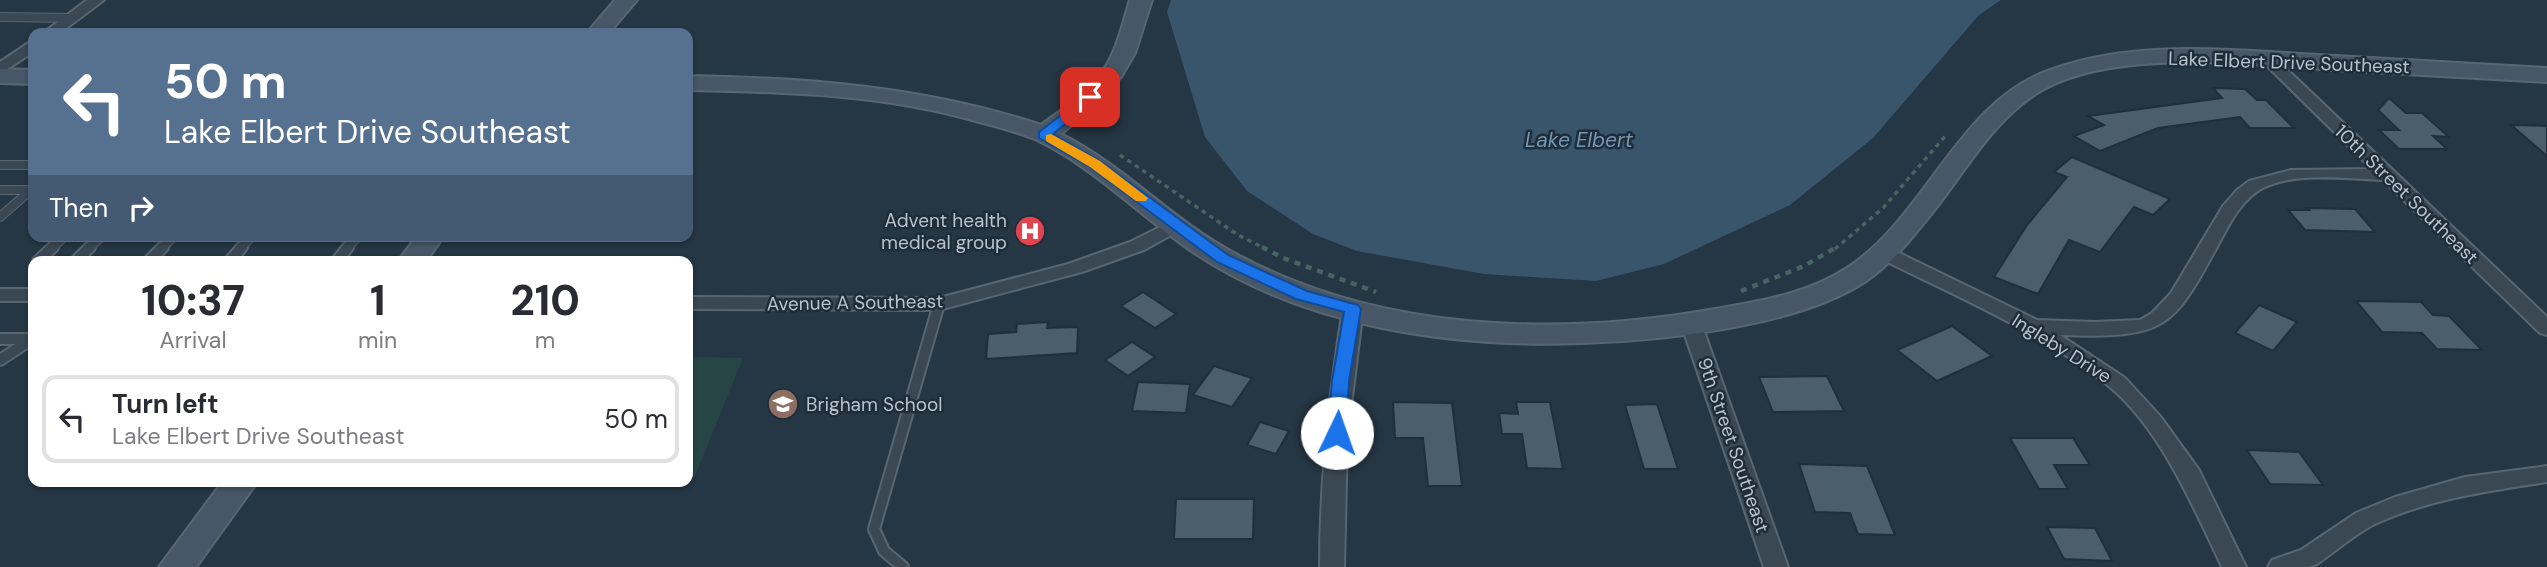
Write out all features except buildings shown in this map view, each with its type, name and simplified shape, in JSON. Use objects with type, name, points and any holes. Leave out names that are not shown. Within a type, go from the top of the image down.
[{"type":"main road","points":[[602,28],[626,0]]},
{"type":"main road","points":[[1044,135],[1102,85],[1124,55],[1141,0]]},
{"type":"main road","name":"Lake Elbert Drive Southeast","points":[[693,83],[786,84],[879,92],[964,109],[1044,135],[1095,164],[1222,258],[1301,295],[1437,327],[1544,334],[1631,332],[1774,309],[1823,294],[1884,253],[1994,120],[2020,94],[2052,77],[2105,63],[2168,56],[2547,75]]},
{"type":"main road","points":[[0,76],[28,77]]},
{"type":"main road","points":[[416,256],[426,242]]},
{"type":"main road","points":[[176,567],[237,487]]},
{"type":"street","points":[[57,28],[97,0]]},
{"type":"street","points":[[0,69],[28,49]]},
{"type":"street","name":"10th Street Southeast","points":[[2268,59],[2547,328]]},
{"type":"street","points":[[2034,327],[2104,329],[2150,324],[2183,292],[2225,217],[2244,192],[2270,179],[2323,174],[2388,175]]},
{"type":"street","name":"Avenue A Southeast","points":[[693,303],[939,304],[1075,268],[1137,246],[1176,225]]},
{"type":"street","name":"Ingleby Drive","points":[[1884,253],[2034,327],[2118,383],[2152,421],[2191,476],[2235,567]]},
{"type":"street","points":[[0,295],[28,293]]},
{"type":"street","points":[[1332,567],[1340,381],[1353,309]]},
{"type":"street","name":"9th Street Southeast","points":[[1691,323],[1776,567]]},
{"type":"street","points":[[2280,567],[2309,557],[2364,519],[2403,503],[2465,486],[2547,474]]},
{"type":"lane","points":[[0,17],[72,18]]},
{"type":"lane","points":[[0,165],[28,165]]},
{"type":"lane","points":[[0,190],[28,190]]},
{"type":"lane","points":[[0,217],[28,193]]},
{"type":"lane","points":[[43,256],[59,242]]},
{"type":"lane","points":[[81,256],[96,242]]},
{"type":"lane","points":[[154,256],[167,242]]},
{"type":"lane","points":[[234,256],[247,242]]},
{"type":"lane","points":[[341,256],[353,242]]},
{"type":"lane","points":[[903,567],[891,560],[878,543],[874,529],[939,304]]},
{"type":"lane","points":[[0,339],[28,340]]},
{"type":"lane","points":[[0,360],[28,343]]},
{"type":"path","points":[[1729,294],[1790,272],[1825,254],[1860,230],[1951,130]]},
{"type":"path","points":[[1118,153],[1238,235],[1283,257],[1379,292]]},
{"type":"green space","points":[[693,357],[743,358],[695,476]]},
{"type":"water","name":"Lake Elbert","points":[[1171,0],[2001,0],[1979,15],[1873,138],[1790,205],[1664,264],[1596,281],[1484,274],[1357,251],[1313,234],[1247,191],[1205,137],[1167,12]]},
{"type":"slow traffic","points":[[1051,138],[1095,164],[1141,198]]},
{"type":"place","name":"Advent health medical group","points":[[1030,231]]},
{"type":"place","name":"Brigham School","points":[[783,404]]},
{"type":"route","points":[[1090,97],[1044,135],[1095,164],[1222,258],[1301,295],[1353,309],[1340,381],[1337,433]]}]
